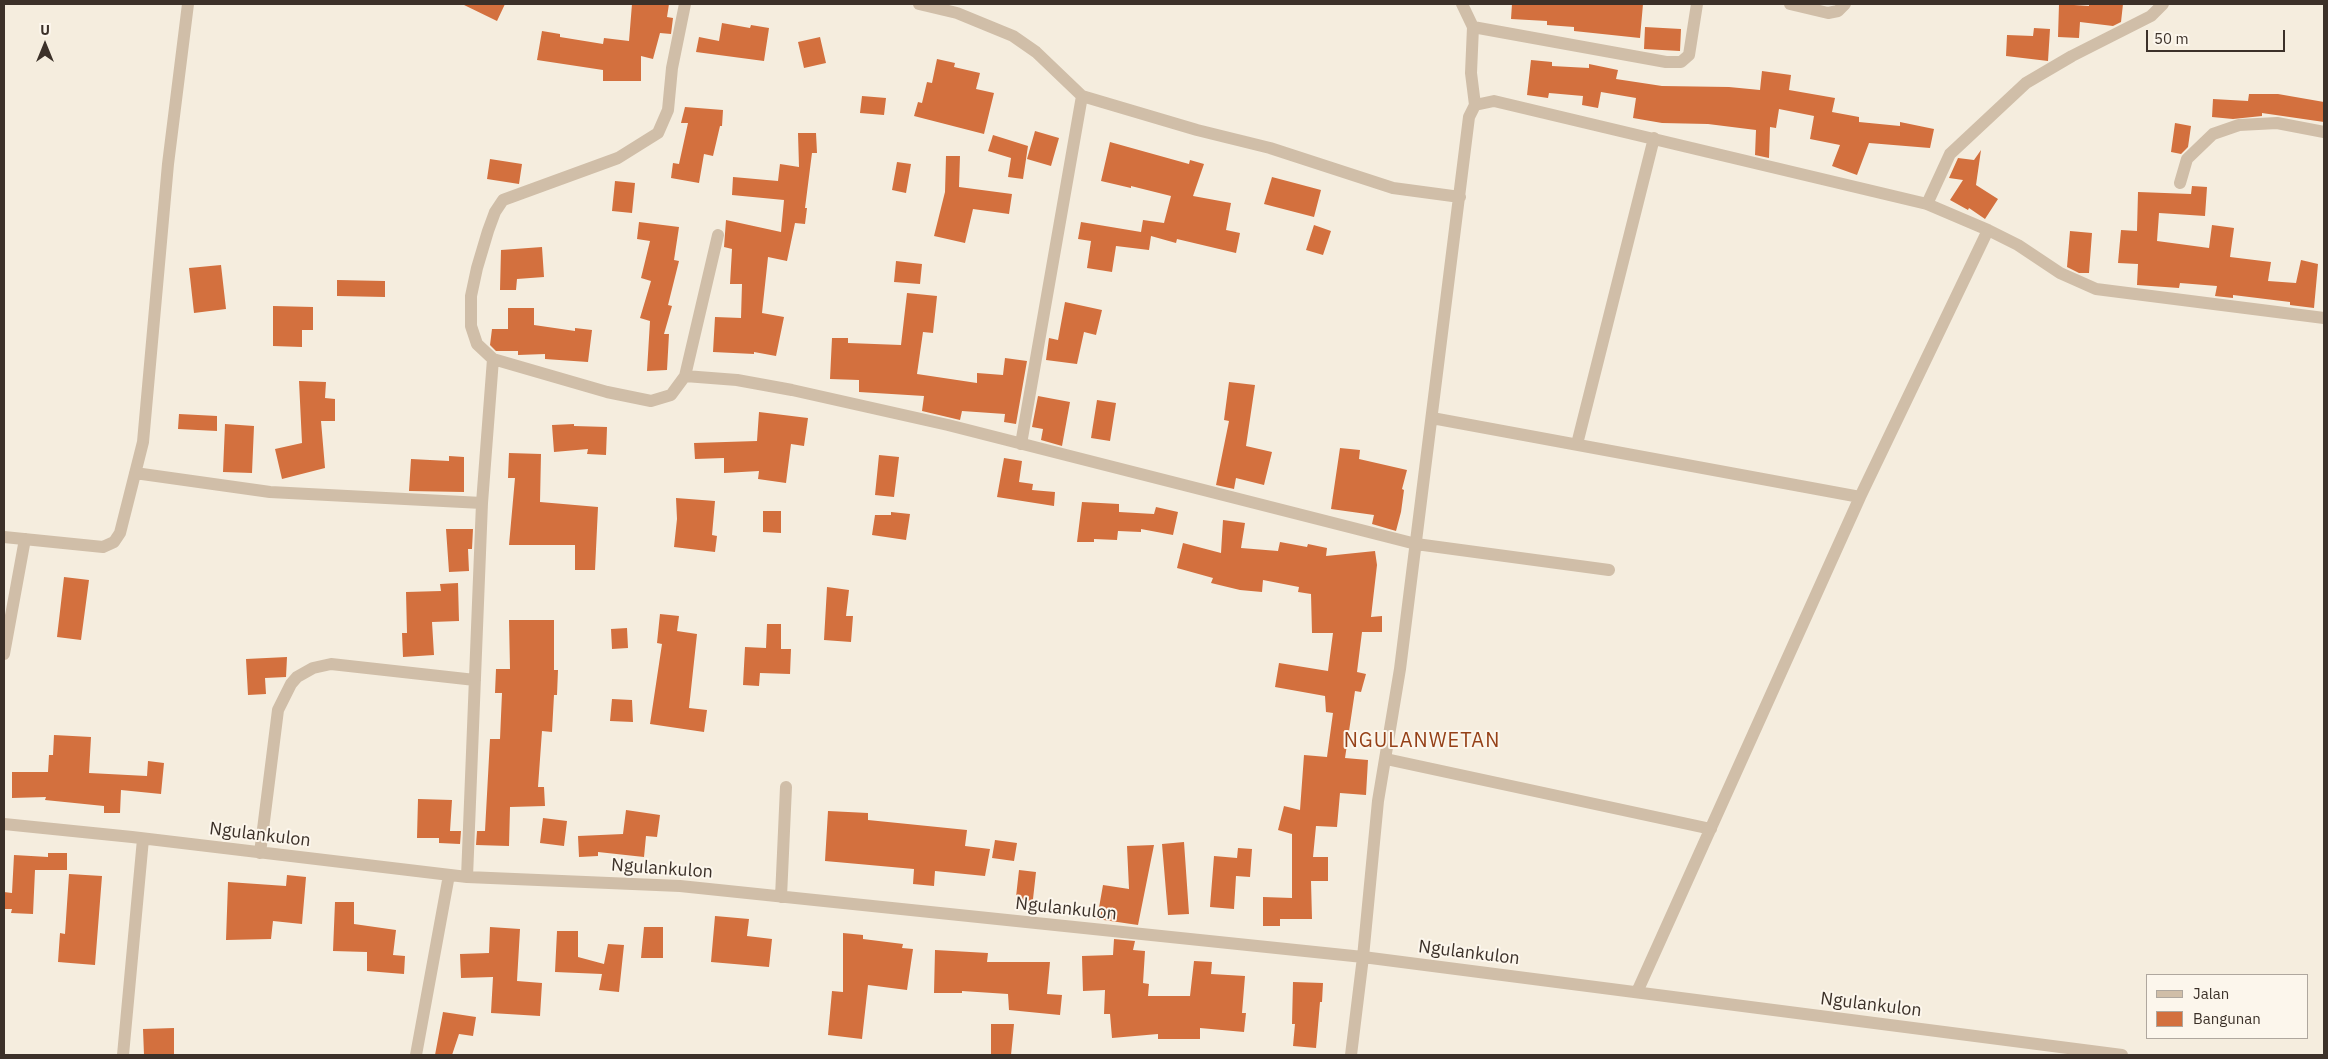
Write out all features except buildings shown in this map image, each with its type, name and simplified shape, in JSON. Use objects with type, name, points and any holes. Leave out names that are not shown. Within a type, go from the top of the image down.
[{"type":"street","points":[[4,537],[103,547],[114,542],[120,533],[142,442],[168,164],[188,4]]},
{"type":"street","points":[[685,4],[672,68],[668,110],[658,133],[618,158],[504,200],[495,212],[477,268],[471,296],[471,326],[477,344],[493,359],[607,392],[651,401],[671,394],[685,376],[718,235]]},
{"type":"street","points":[[919,4],[957,13],[1013,36],[1036,52],[1082,96],[1197,130],[1270,148],[1393,188],[1460,197]]},
{"type":"street","points":[[1351,1055],[1363,957],[1378,801],[1400,670],[1469,117],[1475,105],[1471,73],[1473,26],[1462,4]]},
{"type":"street","points":[[1473,26],[1666,62],[1681,62],[1689,55],[1697,4]]},
{"type":"street","points":[[1790,4],[1828,13],[1838,11],[1845,4]]},
{"type":"street","points":[[1927,204],[1950,154],[2026,83],[2072,56],[2151,16],[2163,4]]},
{"type":"street","points":[[1021,444],[1082,96]]},
{"type":"street","points":[[1475,105],[1494,101],[1927,204],[2018,245],[2060,273],[2096,290],[2324,318]]},
{"type":"street","points":[[2180,183],[2187,159],[2213,134],[2239,125],[2276,123],[2324,132]]},
{"type":"street","points":[[1577,444],[1654,138]]},
{"type":"street","points":[[1637,992],[1860,497],[1988,230]]},
{"type":"street","points":[[467,877],[482,503],[493,359]]},
{"type":"street","points":[[685,376],[737,380],[792,390],[1021,444],[1416,544],[1609,570]]},
{"type":"street","points":[[1432,418],[1860,497]]},
{"type":"street","points":[[135,473],[270,492],[482,503]]},
{"type":"street","points":[[4,654],[25,539]]},
{"type":"street","points":[[260,852],[278,710],[291,684],[297,677],[313,668],[331,664],[475,680]]},
{"type":"street","points":[[1386,758],[1711,829]]},
{"type":"street","points":[[781,897],[786,787]]},
{"type":"street","name":"Ngulankulon","points":[[4,824],[467,877],[680,886],[1363,957],[2122,1055]]},
{"type":"street","points":[[122,1055],[143,839]]},
{"type":"street","points":[[416,1055],[449,875]]},
{"type":"district","name":"NGULANWETAN","points":[[1422,741]]}]
